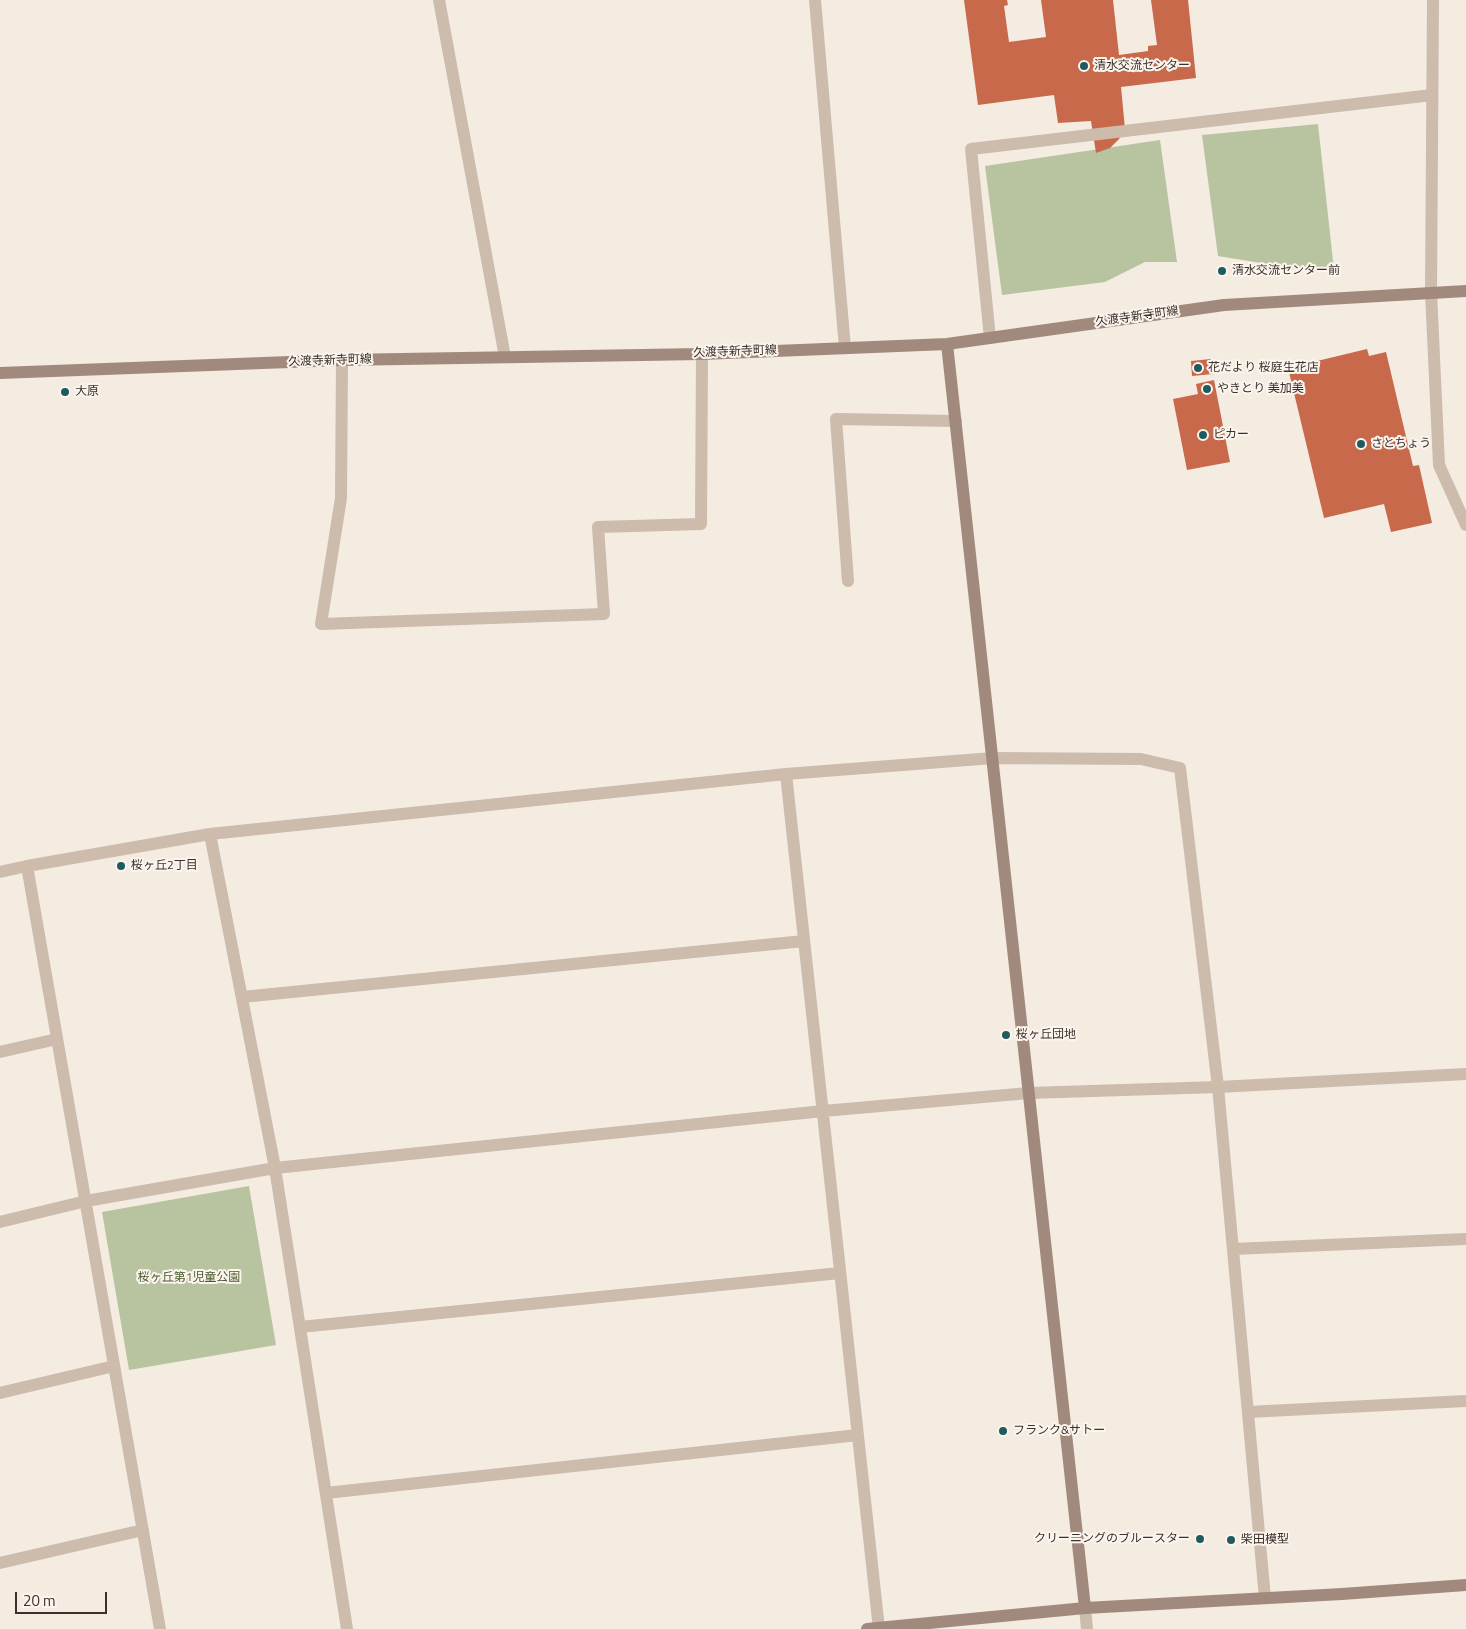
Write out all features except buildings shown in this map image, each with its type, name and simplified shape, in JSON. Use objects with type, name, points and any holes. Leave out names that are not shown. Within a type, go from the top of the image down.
[{"type":"street","points":[[439,0],[505,357]]},
{"type":"street","points":[[815,0],[845,348]]},
{"type":"street","points":[[1433,0],[1431,292],[1439,465],[1466,525]]},
{"type":"street","points":[[990,338],[971,149],[1432,95]]},
{"type":"street","name":"久渡寺新寺町線","points":[[0,373],[342,360],[702,354],[947,344],[1224,304],[1466,291]]},
{"type":"street","points":[[947,344],[1087,1629]]},
{"type":"street","points":[[342,360],[341,498],[321,624],[604,614],[598,527],[701,524],[702,354]]},
{"type":"street","points":[[848,581],[836,419],[956,421]]},
{"type":"street","points":[[0,872],[210,834],[786,774],[993,758],[1141,759],[1180,768],[1218,1087],[1265,1598]]},
{"type":"street","points":[[786,774],[858,1435],[875,1629],[1085,1608],[1466,1584]]},
{"type":"street","points":[[210,834],[274,1168],[347,1629]]},
{"type":"street","points":[[27,866],[160,1629]]},
{"type":"street","points":[[242,997],[804,941]]},
{"type":"street","points":[[0,1052],[57,1039]]},
{"type":"street","points":[[0,1222],[86,1202],[274,1168],[823,1111],[1029,1093],[1218,1087],[1466,1074]]},
{"type":"street","points":[[1233,1250],[1466,1239]]},
{"type":"street","points":[[300,1327],[840,1273]]},
{"type":"street","points":[[0,1393],[114,1366]]},
{"type":"street","points":[[1248,1412],[1466,1401]]},
{"type":"street","points":[[326,1493],[858,1435]]},
{"type":"street","points":[[0,1563],[143,1530]]},
{"type":"green space","points":[[1318,124],[1334,270],[1310,271],[1218,256],[1202,135]]},
{"type":"green space","points":[[1160,140],[1177,262],[1145,262],[1105,282],[1002,295],[985,166]]},
{"type":"green space","name":"桜ヶ丘第1児童公園","points":[[249,1186],[276,1345],[129,1370],[102,1212]]},
{"type":"place","name":"清水交流センター","points":[[1084,66]]},
{"type":"place","name":"清水交流センター前","points":[[1222,271]]},
{"type":"place","name":"花だより 桜庭生花店","points":[[1198,368]]},
{"type":"place","name":"やきとり 美加美","points":[[1207,389]]},
{"type":"place","name":"大原","points":[[65,392]]},
{"type":"place","name":"ピカー","points":[[1203,435]]},
{"type":"place","name":"さとちょう","points":[[1361,444]]},
{"type":"place","name":"桜ヶ丘2丁目","points":[[121,866]]},
{"type":"place","name":"桜ヶ丘団地","points":[[1006,1035]]},
{"type":"place","name":"フランク&サトー","points":[[1003,1431]]},
{"type":"place","name":"クリーニングのブルースター","points":[[1200,1539]]},
{"type":"place","name":"柴田模型","points":[[1231,1540]]}]
